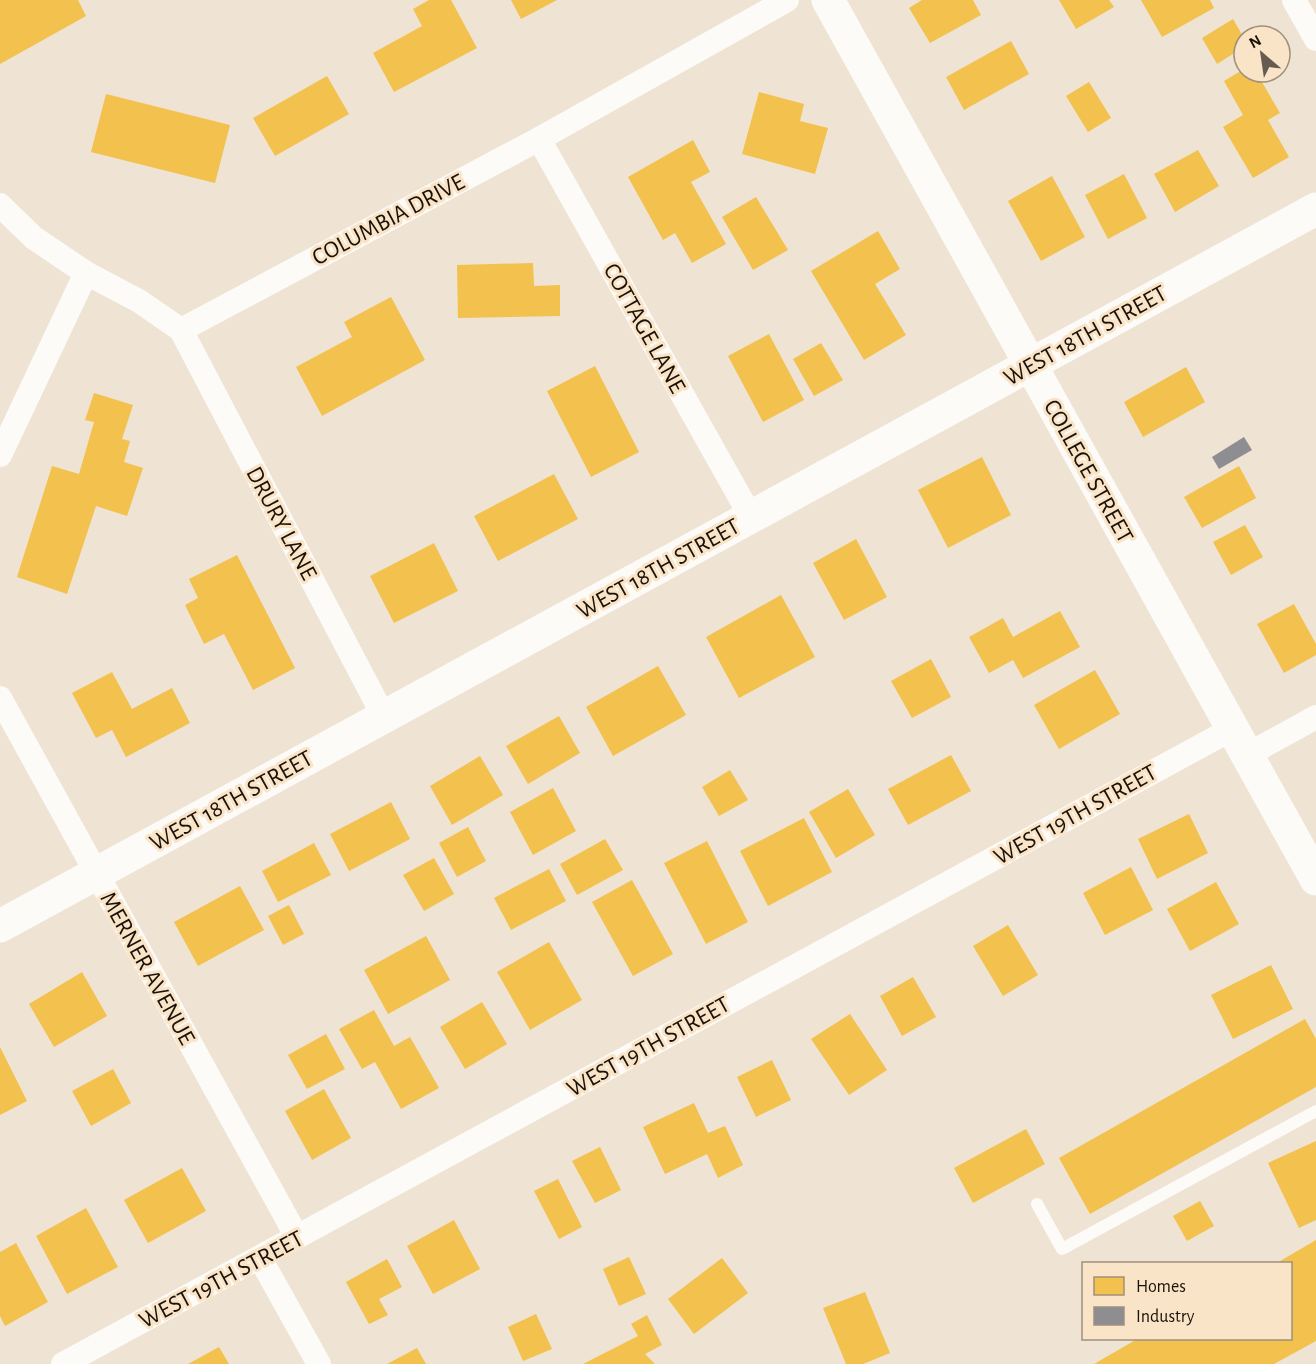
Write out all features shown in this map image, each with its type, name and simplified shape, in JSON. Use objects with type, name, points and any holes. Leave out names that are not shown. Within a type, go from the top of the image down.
[{"type":"main road","name":"COLLEGE STREET","points":[[828,0],[1316,879]]},
{"type":"main road","name":"WEST 18TH STREET","points":[[0,926],[1316,209]]},
{"type":"street","name":"COLUMBIA DRIVE","points":[[181,330],[540,139],[787,0]]},
{"type":"street","points":[[1294,0],[1316,39]]},
{"type":"street","name":"COTTAGE LANE","points":[[540,139],[751,517]]},
{"type":"street","points":[[0,205],[34,238],[86,273],[139,301],[181,330]]},
{"type":"street","points":[[0,455],[86,273]]},
{"type":"street","name":"DRURY LANE","points":[[181,330],[384,717]]},
{"type":"street","name":"MERNER AVENUE","points":[[0,698],[297,1237]]},
{"type":"street","name":"WEST 19TH STREET","points":[[63,1364],[297,1237],[1240,742],[1316,717]]},
{"type":"street","points":[[260,1258],[319,1364]]},
{"type":"lane","points":[[1037,1204],[1062,1250],[1316,1111]]},
{"type":"building: Homes","points":[[0,0],[78,0],[86,16],[0,64]]},
{"type":"building: Homes","points":[[429,0],[451,0],[477,48],[394,92],[373,53],[422,26],[413,9]]},
{"type":"building: Homes","points":[[511,0],[557,0],[521,19]]},
{"type":"building: Homes","points":[[922,0],[973,0],[981,15],[930,43],[909,8]]},
{"type":"building: Homes","points":[[1059,0],[1109,0],[1114,7],[1076,29]]},
{"type":"building: Homes","points":[[1141,0],[1210,0],[1214,8],[1162,37]]},
{"type":"building: Homes","points":[[1233,19],[1236,24],[1232,24],[1232,55],[1217,64],[1202,38]]},
{"type":"building: Homes","points":[[1011,41],[1029,74],[964,110],[946,77]]},
{"type":"building: Homes","points":[[327,76],[349,114],[275,156],[253,118]]},
{"type":"building: Homes","points":[[1232,76],[1232,84],[1263,84],[1280,113],[1268,120],[1289,157],[1253,178],[1223,127],[1243,115],[1224,81]]},
{"type":"building: Homes","points":[[1089,82],[1111,118],[1088,132],[1066,96]]},
{"type":"building: Homes","points":[[759,92],[804,104],[800,121],[828,128],[815,174],[742,154]]},
{"type":"building: Homes","points":[[106,94],[230,125],[215,183],[91,152]]},
{"type":"building: Homes","points":[[693,140],[710,172],[691,182],[726,244],[692,263],[675,233],[663,240],[628,177]]},
{"type":"building: Homes","points":[[1198,150],[1219,186],[1175,212],[1154,174]]},
{"type":"building: Homes","points":[[1124,174],[1147,218],[1108,239],[1085,195]]},
{"type":"building: Homes","points":[[1052,176],[1085,237],[1041,261],[1008,201]]},
{"type":"building: Homes","points":[[756,197],[788,250],[753,270],[722,217]]},
{"type":"building: Homes","points":[[878,231],[900,269],[875,284],[906,335],[864,360],[811,271]]},
{"type":"building: Homes","points":[[533,263],[534,286],[560,285],[560,316],[458,318],[457,265]]},
{"type":"building: Homes","points":[[391,297],[425,360],[322,416],[296,367],[352,337],[344,322]]},
{"type":"building: Homes","points":[[769,334],[804,400],[763,422],[728,356]]},
{"type":"building: Homes","points":[[821,343],[843,380],[814,396],[793,359]]},
{"type":"building: Homes","points":[[595,366],[639,452],[591,477],[547,391]]},
{"type":"building: Homes","points":[[1186,367],[1205,402],[1143,437],[1124,402]]},
{"type":"building: Homes","points":[[94,393],[133,405],[122,439],[130,441],[124,462],[143,468],[127,516],[96,506],[67,594],[17,577],[52,466],[79,474],[94,422],[85,420]]},
{"type":"building: Homes","points":[[982,457],[1011,515],[948,548],[918,490]]},
{"type":"building: Homes","points":[[1239,466],[1256,498],[1202,528],[1184,497]]},
{"type":"building: Homes","points":[[554,474],[578,519],[498,561],[474,516]]},
{"type":"building: Homes","points":[[1245,525],[1263,557],[1231,575],[1213,542]]},
{"type":"building: Homes","points":[[856,539],[887,597],[844,620],[813,563]]},
{"type":"building: Homes","points":[[434,543],[458,591],[394,623],[370,576]]},
{"type":"building: Homes","points":[[237,555],[295,668],[253,690],[224,634],[204,644],[185,605],[198,598],[189,579]]},
{"type":"building: Homes","points":[[781,595],[815,657],[739,698],[706,637]]},
{"type":"building: Homes","points":[[1294,604],[1316,644],[1316,655],[1284,673],[1257,624]]},
{"type":"building: Homes","points":[[1060,611],[1080,647],[1023,678],[1013,660],[989,673],[969,637],[1003,618],[1013,637]]},
{"type":"building: Homes","points":[[931,659],[951,697],[912,718],[891,681]]},
{"type":"building: Homes","points":[[658,666],[686,715],[613,756],[586,707]]},
{"type":"building: Homes","points":[[1095,670],[1120,714],[1059,749],[1034,705]]},
{"type":"building: Homes","points":[[112,672],[132,709],[172,688],[190,723],[126,757],[112,730],[96,738],[72,693]]},
{"type":"building: Homes","points":[[559,716],[580,753],[528,784],[506,746]]},
{"type":"building: Homes","points":[[951,755],[971,791],[908,825],[888,789]]},
{"type":"building: Homes","points":[[480,756],[503,795],[452,825],[430,786]]},
{"type":"building: Homes","points":[[730,770],[748,800],[719,816],[702,787]]},
{"type":"building: Homes","points":[[553,788],[576,831],[533,855],[510,812]]},
{"type":"building: Homes","points":[[848,789],[875,835],[836,858],[809,812]]},
{"type":"building: Homes","points":[[391,802],[410,839],[349,871],[330,834]]},
{"type":"building: Homes","points":[[1189,814],[1208,853],[1157,879],[1138,839]]},
{"type":"building: Homes","points":[[804,818],[832,872],[768,906],[740,851]]},
{"type":"building: Homes","points":[[468,827],[486,861],[457,877],[439,843]]},
{"type":"building: Homes","points":[[605,839],[623,870],[577,895],[560,864]]},
{"type":"building: Homes","points":[[707,841],[748,922],[706,944],[664,863]]},
{"type":"building: Homes","points":[[314,843],[331,875],[278,902],[262,871]]},
{"type":"building: Homes","points":[[434,858],[454,894],[424,911],[403,875]]},
{"type":"building: Homes","points":[[1131,867],[1153,910],[1105,935],[1083,893]]},
{"type":"building: Homes","points":[[549,869],[566,901],[511,930],[494,898]]},
{"type":"building: Homes","points":[[632,880],[673,954],[633,976],[592,902]]},
{"type":"building: Homes","points":[[1216,882],[1239,924],[1190,951],[1167,909]]},
{"type":"building: Homes","points":[[240,886],[264,930],[198,966],[174,922]]},
{"type":"building: Homes","points":[[289,905],[304,934],[283,945],[268,916]]},
{"type":"building: Homes","points":[[1008,925],[1038,975],[1003,996],[973,946]]},
{"type":"building: Homes","points":[[426,936],[450,980],[388,1014],[364,970]]},
{"type":"building: Homes","points":[[549,942],[582,1000],[530,1030],[497,972]]},
{"type":"building: Homes","points":[[1271,965],[1293,1009],[1233,1039],[1211,995]]},
{"type":"building: Homes","points":[[82,972],[107,1016],[54,1047],[29,1004]]},
{"type":"building: Homes","points":[[913,977],[936,1017],[902,1036],[880,996]]},
{"type":"building: Homes","points":[[482,1002],[507,1044],[465,1069],[440,1027]]},
{"type":"building: Homes","points":[[374,1010],[394,1046],[410,1037],[439,1088],[401,1109],[375,1062],[362,1069],[339,1029]]},
{"type":"building: Homes","points":[[850,1014],[887,1070],[849,1095],[811,1039]]},
{"type":"building: Homes","points":[[1305,1019],[1316,1039],[1316,1087],[1090,1214],[1059,1158]]},
{"type":"building: Homes","points":[[326,1034],[345,1069],[307,1089],[288,1055]]},
{"type":"building: Homes","points":[[0,1047],[27,1101],[0,1115]]},
{"type":"building: Homes","points":[[772,1060],[791,1100],[756,1117],[737,1077]]},
{"type":"building: Homes","points":[[113,1069],[131,1103],[91,1126],[72,1091]]},
{"type":"building: Homes","points":[[324,1089],[351,1138],[312,1160],[285,1111]]},
{"type":"building: Homes","points":[[694,1103],[708,1133],[725,1126],[743,1165],[718,1178],[707,1154],[665,1174],[643,1127]]},
{"type":"building: Homes","points":[[1026,1129],[1045,1164],[973,1203],[954,1168]]},
{"type":"building: Homes","points":[[1316,1141],[1316,1220],[1299,1228],[1268,1163]]},
{"type":"building: Homes","points":[[600,1147],[621,1190],[595,1203],[572,1161]]},
{"type":"building: Homes","points":[[182,1168],[206,1211],[148,1243],[124,1200]]},
{"type":"building: Homes","points":[[558,1179],[582,1227],[559,1239],[534,1191]]},
{"type":"building: Homes","points":[[1200,1201],[1214,1226],[1187,1241],[1173,1216]]},
{"type":"building: Homes","points":[[86,1208],[118,1267],[67,1294],[36,1236]]},
{"type":"building: Homes","points":[[454,1220],[480,1269],[433,1294],[407,1246]]},
{"type":"building: Homes","points":[[1316,1240],[1316,1341],[1274,1364],[1094,1364],[1136,1340],[1292,1340],[1292,1262],[1278,1262]]},
{"type":"building: Homes","points":[[16,1243],[48,1302],[5,1326],[0,1316],[0,1252]]},
{"type":"building: Homes","points":[[629,1257],[646,1294],[619,1306],[603,1269]]},
{"type":"building: Homes","points":[[722,1258],[748,1293],[694,1334],[668,1299]]},
{"type":"building: Homes","points":[[387,1259],[402,1287],[379,1299],[388,1315],[369,1324],[346,1282]]},
{"type":"building: Homes","points":[[865,1292],[890,1353],[863,1364],[846,1364],[823,1308]]},
{"type":"building: Homes","points":[[536,1314],[552,1349],[523,1361],[508,1327]]},
{"type":"building: Homes","points":[[647,1315],[662,1345],[645,1354],[655,1364],[583,1364],[638,1336],[631,1324]]},
{"type":"building: Homes","points":[[219,1347],[229,1364],[188,1364]]},
{"type":"building: Homes","points":[[417,1348],[426,1364],[387,1364]]},
{"type":"building: Industry","points":[[1244,437],[1252,450],[1219,469],[1212,457]]}]
